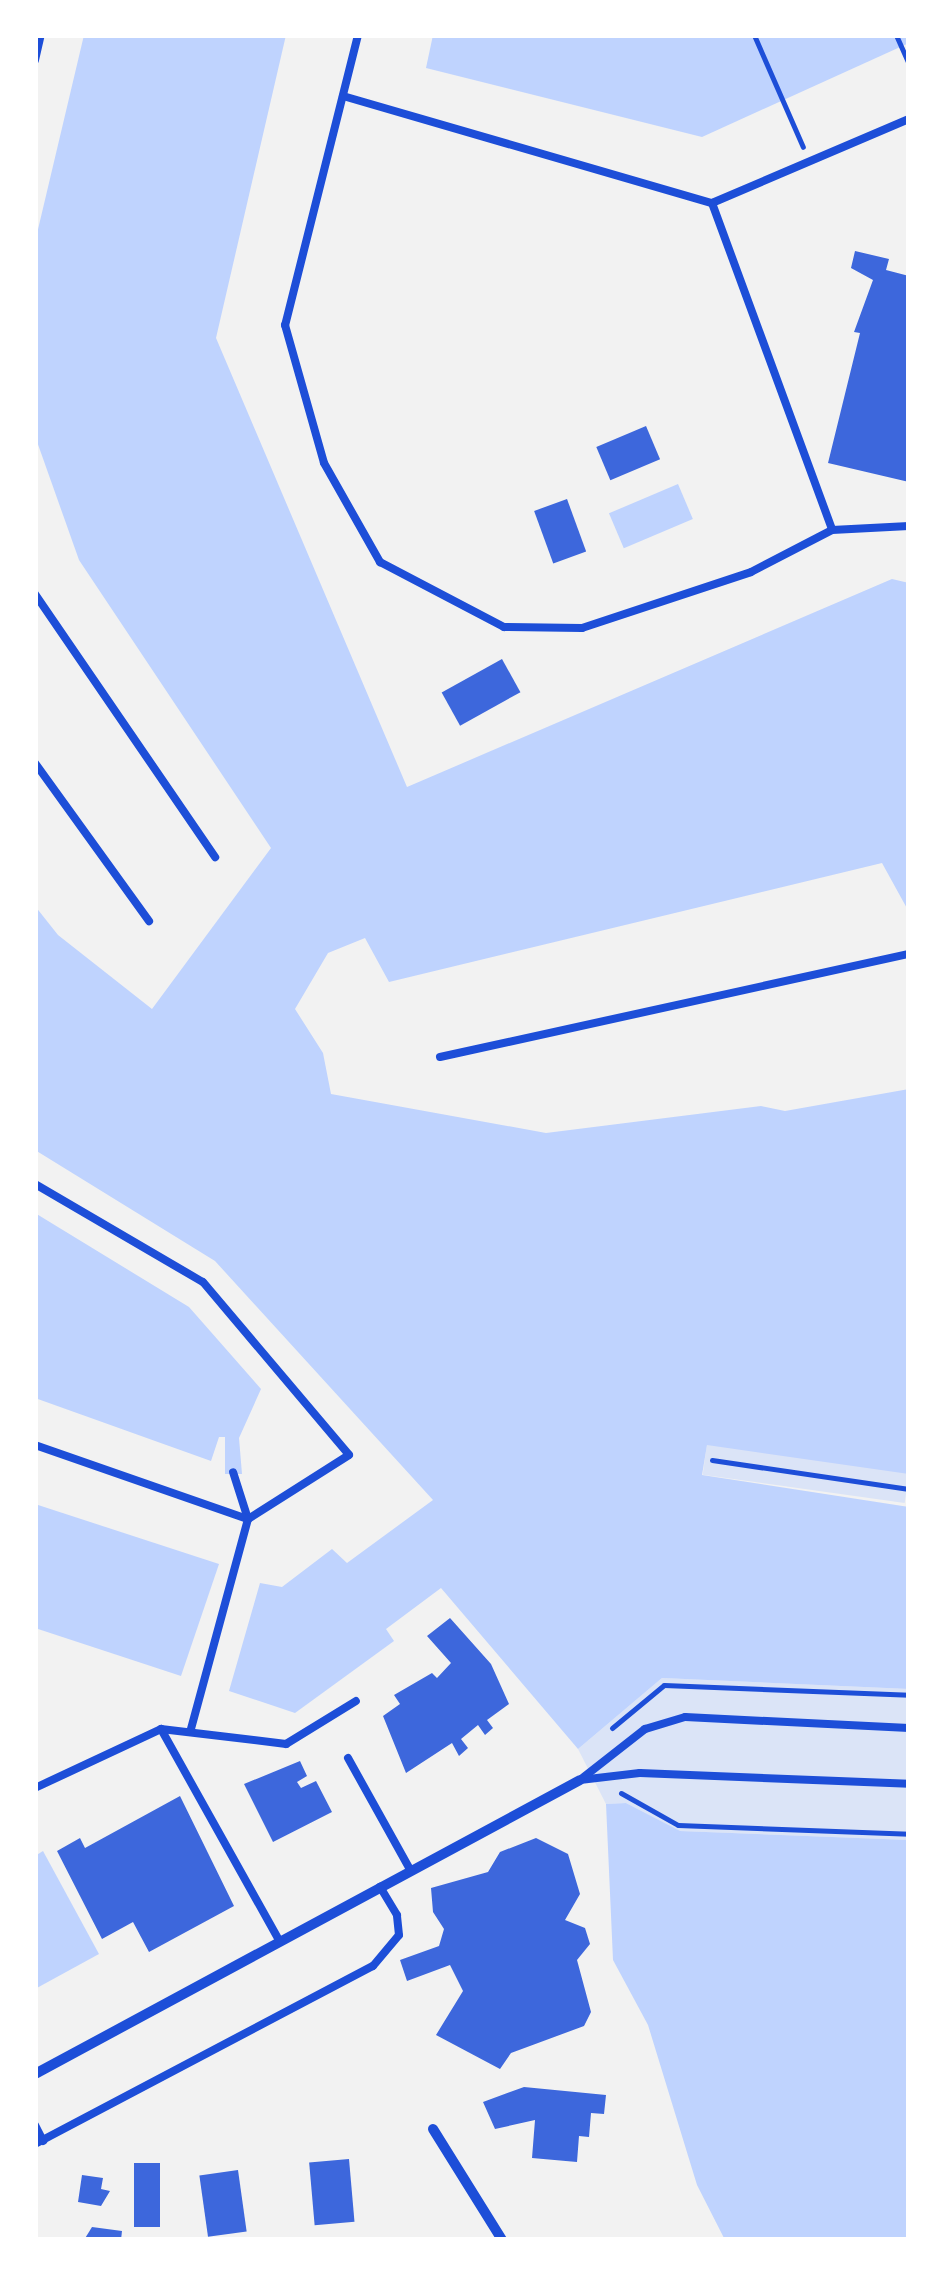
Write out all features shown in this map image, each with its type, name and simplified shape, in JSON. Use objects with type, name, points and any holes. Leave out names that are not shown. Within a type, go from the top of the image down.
[{"type":"street","points":[[35,2074],[580,1780]]},
{"type":"street","points":[[433,2129],[502,2240]]},
{"type":"lane","points":[[35,60],[40,35]]},
{"type":"lane","points":[[358,35],[285,325],[324,463],[380,562],[504,626],[582,628],[752,572],[832,530],[909,526]]},
{"type":"lane","points":[[343,96],[712,203],[909,118]]},
{"type":"lane","points":[[712,203],[832,530]]},
{"type":"lane","points":[[35,594],[215,857]]},
{"type":"lane","points":[[35,763],[150,921]]},
{"type":"lane","points":[[440,1057],[909,954]]},
{"type":"lane","points":[[35,1184],[203,1282],[349,1455],[248,1519]]},
{"type":"lane","points":[[35,1444],[248,1519]]},
{"type":"lane","points":[[191,1730],[248,1519],[233,1472]]},
{"type":"lane","points":[[35,1788],[161,1729],[286,1744],[356,1701]]},
{"type":"lane","points":[[580,1780],[645,1729],[685,1716],[909,1728]]},
{"type":"lane","points":[[161,1729],[280,1942]]},
{"type":"lane","points":[[348,1758],[411,1871]]},
{"type":"lane","points":[[580,1780],[640,1773],[909,1784]]},
{"type":"lane","points":[[35,2126],[39,2143],[373,1966],[398,1935],[397,1915],[380,1888]]},
{"type":"path","points":[[754,35],[810,162]]},
{"type":"path","points":[[896,35],[909,64]]},
{"type":"path","points":[[712,1460],[909,1489]]},
{"type":"path","points":[[609,1793],[619,1792],[678,1826],[909,1834]]},
{"type":"shaded area","points":[[707,1444],[909,1472],[905,1503],[703,1475]]},
{"type":"shaded area","points":[[662,1678],[909,1689],[909,1840],[679,1831],[626,1803],[606,1804],[578,1749]]},
{"type":"water","points":[[84,35],[286,35],[216,338],[407,787],[892,579],[909,583],[909,912],[882,863],[389,982],[365,938],[328,953],[295,1009],[323,1053],[331,1094],[546,1133],[761,1106],[785,1111],[909,1089],[909,1474],[707,1445],[702,1475],[909,1507],[909,1689],[662,1678],[578,1749],[441,1588],[386,1629],[394,1641],[295,1713],[229,1691],[260,1583],[282,1587],[332,1549],[347,1563],[433,1500],[215,1261],[35,1150],[35,906],[58,935],[152,1009],[271,848],[79,560],[35,436],[35,242]]},
{"type":"water","points":[[433,35],[909,35],[909,43],[702,137],[426,68]]},
{"type":"water","points":[[678,484],[693,519],[624,548],[609,513]]},
{"type":"water","points":[[35,1213],[189,1307],[261,1389],[239,1438],[242,1474],[225,1474],[225,1437],[219,1437],[211,1461],[35,1398]]},
{"type":"water","points":[[35,1504],[219,1564],[181,1676],[35,1628]]},
{"type":"water","points":[[626,1803],[680,1831],[909,1840],[909,2240],[725,2240],[697,2185],[648,2025],[613,1960],[606,1804]]},
{"type":"water","points":[[43,1851],[99,1954],[35,1989],[35,1856]]},
{"type":"building","points":[[855,251],[889,259],[886,270],[909,276],[909,482],[828,463],[860,333],[854,332],[873,280],[851,268]]},
{"type":"building","points":[[646,426],[660,459],[610,480],[596,447]]},
{"type":"building","points":[[567,499],[586,552],[553,564],[534,511]]},
{"type":"building","points":[[502,659],[520,692],[460,726],[442,692]]},
{"type":"building","points":[[450,1618],[491,1664],[509,1704],[487,1720],[493,1728],[485,1735],[478,1725],[461,1739],[468,1748],[459,1756],[452,1743],[406,1773],[383,1716],[400,1704],[394,1695],[432,1673],[437,1678],[451,1663],[427,1636]]},
{"type":"building","points":[[300,1761],[307,1776],[297,1782],[301,1788],[316,1781],[332,1812],[273,1842],[244,1784]]},
{"type":"building","points":[[180,1796],[234,1906],[149,1952],[133,1922],[102,1939],[57,1851],[80,1838],[85,1848]]},
{"type":"building","points":[[536,1838],[568,1854],[580,1894],[565,1920],[585,1928],[590,1944],[577,1960],[591,2012],[584,2026],[511,2053],[500,2069],[436,2035],[463,1991],[450,1965],[407,1981],[400,1960],[439,1946],[444,1929],[433,1912],[431,1888],[488,1872],[500,1852]]},
{"type":"building","points":[[524,2087],[606,2095],[604,2114],[591,2113],[589,2137],[579,2136],[577,2162],[532,2158],[535,2120],[495,2129],[483,2102]]},
{"type":"building","points":[[349,2159],[354,2222],[315,2225],[309,2162]]},
{"type":"building","points":[[134,2163],[160,2163],[160,2227],[134,2227]]},
{"type":"building","points":[[238,2170],[247,2231],[208,2237],[199,2175]]},
{"type":"building","points":[[82,2175],[103,2178],[101,2189],[110,2191],[101,2206],[78,2202]]},
{"type":"building","points":[[92,2227],[122,2231],[121,2240],[84,2240]]}]
